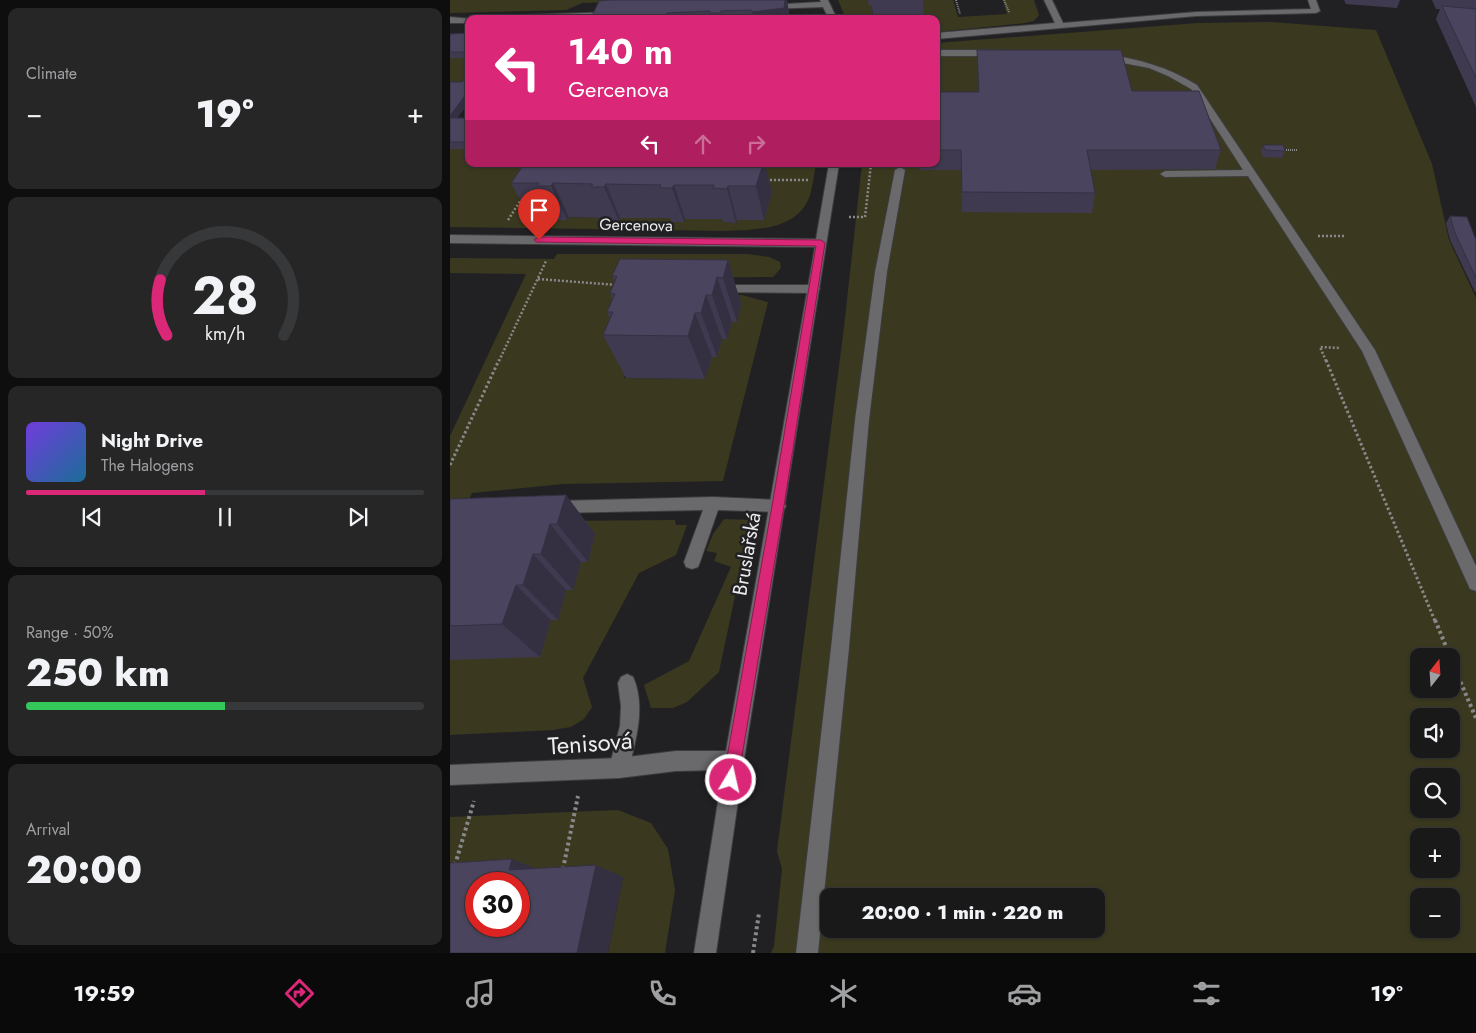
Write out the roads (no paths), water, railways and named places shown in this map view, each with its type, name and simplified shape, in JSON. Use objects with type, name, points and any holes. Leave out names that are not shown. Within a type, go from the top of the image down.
[{"type":"street","points":[[1048,0],[1060,25]]},
{"type":"street","points":[[940,36],[1196,14],[1316,11],[1312,0]]},
{"type":"street","points":[[757,8],[825,2],[831,15]]},
{"type":"street","points":[[597,15],[622,14]]},
{"type":"street","points":[[450,20],[465,20]]},
{"type":"street","points":[[940,52],[1012,54]]},
{"type":"street","points":[[1097,56],[1145,63],[1171,72],[1194,88],[1368,350],[1476,584]]},
{"type":"street","name":"Bruslařská","points":[[705,953],[734,760],[821,243],[827,217],[834,167]]},
{"type":"street","points":[[807,953],[840,648],[862,420],[881,272],[900,170]]},
{"type":"street","points":[[1165,174],[1251,174]]},
{"type":"street","name":"Gercenova","points":[[450,239],[821,243]]},
{"type":"street","points":[[703,288],[814,289]]},
{"type":"street","points":[[541,508],[713,503],[778,506]]},
{"type":"street","points":[[692,562],[713,503]]},
{"type":"street","points":[[619,768],[632,716],[627,683]]},
{"type":"street","name":"Tenisová","points":[[450,775],[619,768],[676,761],[734,760]]}]
